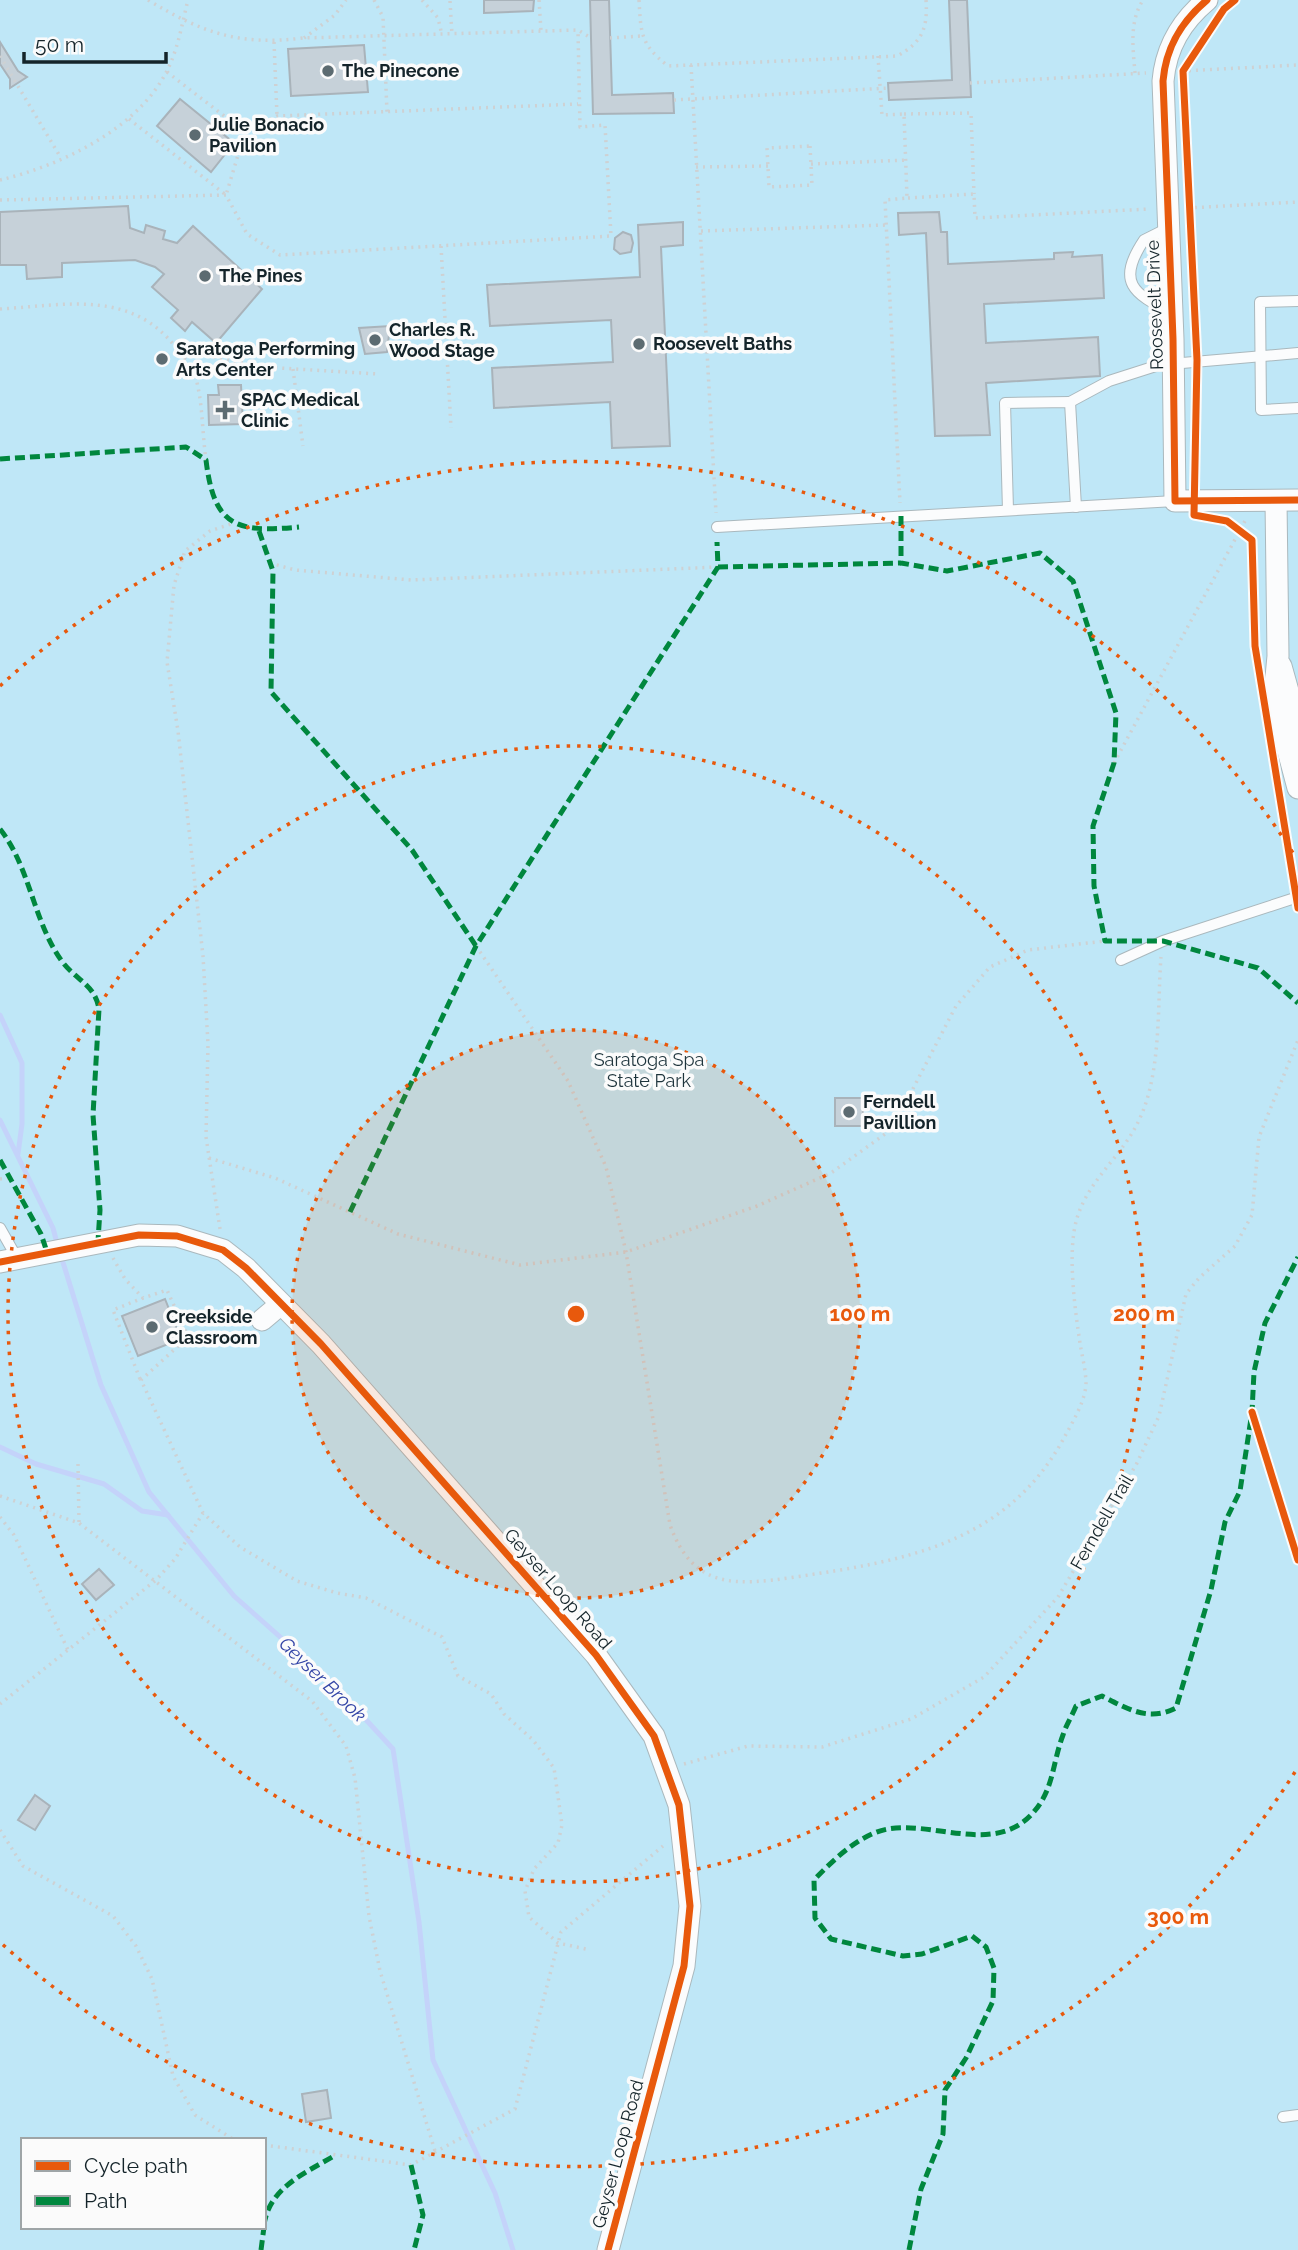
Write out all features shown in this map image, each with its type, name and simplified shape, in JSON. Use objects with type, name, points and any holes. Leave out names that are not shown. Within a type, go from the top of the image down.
[{"type":"street","name":"Roosevelt Drive","points":[[1175,501],[1171,312],[1174,215],[1173,72],[1170,46],[1187,17],[1208,0]]},
{"type":"street","points":[[1175,501],[1298,500]]},
{"type":"street","points":[[1276,501],[1278,656],[1293,709],[1293,760],[1298,788]]},
{"type":"street","name":"Geyser Loop Road","points":[[9,1260],[139,1235],[177,1236],[223,1250],[246,1268],[281,1304],[443,1497],[596,1655],[654,1736],[679,1805],[690,1906],[684,1966],[608,2250]]},
{"type":"street","points":[[262,1320],[281,1304]]},
{"type":"lane","points":[[1171,312],[1142,300],[1133,287],[1131,271],[1137,251],[1144,240],[1174,215]]},
{"type":"lane","points":[[1298,300],[1260,302],[1261,410],[1298,408]]},
{"type":"lane","points":[[1008,510],[1005,403],[1070,402],[1137,370],[1173,362],[1298,353]]},
{"type":"lane","points":[[1070,402],[1076,507]]},
{"type":"lane","points":[[716,522],[901,516],[1175,501]]},
{"type":"lane","points":[[1121,960],[1163,941],[1298,897]]},
{"type":"lane","points":[[0,1228],[9,1260]]},
{"type":"lane","points":[[1283,2117],[1298,2115]]},
{"type":"path","points":[[148,0],[183,21],[224,37],[274,41],[578,30],[591,38]]},
{"type":"path","points":[[1,178],[97,143],[129,118],[167,72],[188,0]]},
{"type":"path","points":[[303,38],[335,15],[346,0]]},
{"type":"path","points":[[374,0],[383,17],[387,112]]},
{"type":"path","points":[[422,0],[438,18],[442,35]]},
{"type":"path","points":[[539,0],[541,32]]},
{"type":"path","points":[[639,0],[641,36],[651,52],[668,65],[897,56],[912,48],[923,36],[928,19],[926,0]]},
{"type":"path","points":[[1135,74],[1133,34],[1137,9],[1143,0]]},
{"type":"path","points":[[450,1],[452,35]]},
{"type":"path","points":[[129,118],[226,195],[247,234],[280,256],[611,236],[605,125],[580,127],[578,30]]},
{"type":"path","points":[[610,38],[641,36]]},
{"type":"path","points":[[274,41],[277,116]]},
{"type":"path","points":[[0,56],[61,158]]},
{"type":"path","points":[[878,56],[882,115],[971,113],[975,218],[1174,215],[1298,202]]},
{"type":"path","points":[[1173,72],[1189,61]]},
{"type":"path","points":[[691,65],[716,522]]},
{"type":"path","points":[[970,83],[1298,65]]},
{"type":"path","points":[[167,72],[245,132]]},
{"type":"path","points":[[1173,72],[1183,85]]},
{"type":"path","points":[[674,100],[888,88]]},
{"type":"path","points":[[226,195],[245,132],[277,116],[579,104]]},
{"type":"path","points":[[904,114],[907,198]]},
{"type":"path","points":[[810,146],[812,185],[769,187],[768,166],[767,148],[810,146]]},
{"type":"path","points":[[811,164],[907,160]]},
{"type":"path","points":[[696,167],[768,166]]},
{"type":"path","points":[[901,516],[886,200],[974,194]]},
{"type":"path","points":[[1174,215],[1187,194]]},
{"type":"path","points":[[0,200],[226,195]]},
{"type":"path","points":[[1174,215],[1189,222]]},
{"type":"path","points":[[701,231],[887,225]]},
{"type":"path","points":[[441,246],[451,428]]},
{"type":"path","points":[[0,309],[84,304],[125,308],[166,334],[194,372],[200,399],[206,460]]},
{"type":"path","points":[[177,349],[263,367],[378,374]]},
{"type":"path","points":[[293,369],[303,446]]},
{"type":"path","points":[[1114,763],[1243,522],[1276,501]]},
{"type":"path","points":[[223,1250],[209,1158],[203,956],[178,731],[167,662],[174,585],[186,551],[210,531],[234,523]]},
{"type":"path","points":[[270,562],[295,570],[411,580],[718,567]]},
{"type":"path","points":[[209,1158],[275,1178],[398,1234],[520,1265],[626,1252],[758,1206],[831,1172],[892,1129],[956,1006],[990,967],[1028,950],[1105,941]]},
{"type":"path","points":[[476,946],[568,1081],[606,1167],[626,1252],[670,1525],[680,1552],[700,1572],[735,1581],[783,1579],[886,1563],[950,1543],[1002,1511],[1048,1467],[1074,1418],[1086,1386],[1075,1310],[1074,1231],[1092,1183],[1135,1128],[1152,1080],[1163,941]]},
{"type":"path","points":[[0,1179],[10,1178]]},
{"type":"path","points":[[98,1241],[143,1298]]},
{"type":"path","points":[[141,1380],[188,1337],[167,1290],[113,1310],[141,1380],[203,1513],[240,1547],[297,1581],[337,1594],[366,1598],[442,1637],[458,1675],[491,1693],[504,1714],[533,1740],[554,1768],[562,1825],[558,1843],[534,1869],[525,1891],[529,1917],[558,1943],[586,1950]]},
{"type":"path","points":[[79,1464],[79,1523]]},
{"type":"path","points":[[0,1496],[79,1523],[312,1701],[346,1746],[355,1778],[369,1916],[380,1971],[435,2151]]},
{"type":"path","points":[[0,1704],[156,1580],[176,1559],[203,1513]]},
{"type":"path","points":[[0,1517],[14,1535],[68,1650]]},
{"type":"path","points":[[266,2146],[411,2165],[515,2109],[561,1932],[682,1829]]},
{"type":"path","points":[[0,1830],[23,1866],[113,1916],[136,1946],[152,1979],[173,2076],[195,2115],[234,2138]]},
{"type":"green space","name":"Saratoga Spa State Park","points":[[0,0],[1298,0],[1298,2250],[0,2250]]},
{"type":"building","points":[[484,0],[534,0],[533,11],[484,13]]},
{"type":"building","points":[[590,0],[609,0],[612,95],[673,93],[674,113],[593,114]]},
{"type":"building","points":[[949,0],[967,0],[971,97],[889,100],[888,83],[952,80]]},
{"type":"building","points":[[0,42],[18,71],[27,77],[10,88],[10,79],[0,64]]},
{"type":"building","name":"The Pinecone","points":[[364,45],[368,92],[291,96],[288,49]]},
{"type":"building","name":"Julie Bonacio Pavilion","points":[[180,99],[234,143],[211,172],[157,126]]},
{"type":"building","name":"The Pines","points":[[128,206],[130,228],[144,233],[146,225],[165,231],[163,239],[177,243],[193,226],[262,289],[216,343],[192,322],[185,331],[171,318],[178,310],[152,287],[164,274],[155,267],[135,260],[62,263],[62,277],[27,279],[26,265],[0,265],[0,212]]},
{"type":"building","points":[[939,212],[941,232],[947,232],[948,264],[1054,259],[1054,253],[1073,252],[1072,257],[1102,255],[1104,298],[984,304],[986,343],[1098,337],[1100,376],[986,383],[990,435],[935,436],[926,233],[899,235],[898,213]]},
{"type":"building","name":"Roosevelt Baths","points":[[683,222],[683,245],[661,247],[670,446],[612,448],[610,402],[494,408],[492,368],[613,362],[611,320],[490,326],[487,285],[640,277],[638,225]]},
{"type":"building","points":[[623,232],[631,235],[633,243],[631,252],[620,254],[614,249],[615,238]]},
{"type":"building","name":"Charles R. Wood Stage","points":[[390,326],[387,352],[365,354],[359,328]]},
{"type":"building","name":"SPAC Medical Clinic","points":[[218,385],[241,385],[243,424],[209,425],[208,395],[219,395]]},
{"type":"building","name":"Ferndell Pavillion","points":[[835,1098],[863,1098],[863,1126],[835,1126]]},
{"type":"building","name":"Creekside Classroom","points":[[165,1299],[181,1339],[138,1356],[122,1316]]},
{"type":"building","points":[[99,1569],[114,1585],[96,1600],[82,1584]]},
{"type":"building","points":[[35,1795],[50,1806],[35,1830],[18,1820]]},
{"type":"building","points":[[327,2090],[331,2118],[306,2122],[302,2094]]},
{"type":"waterway","name":"Geyser Brook","points":[[0,1015],[22,1063],[22,1124],[18,1154]]},
{"type":"waterway","name":"Geyser Brook","points":[[0,1120],[53,1228],[58,1247]]},
{"type":"waterway","name":"Geyser Brook","points":[[61,1256],[101,1385],[149,1492],[234,1596],[332,1683],[393,1749],[419,1922],[433,2060],[495,2193],[513,2250]]},
{"type":"waterway","points":[[0,1447],[36,1464],[104,1484],[142,1511],[168,1515]]},
{"type":"marked path","points":[[0,459],[186,447],[206,460],[215,500],[222,512],[232,521],[259,528],[299,527]]},
{"type":"marked path","points":[[901,516],[901,563],[947,571],[1040,553],[1073,581],[1116,713],[1114,763],[1093,826],[1094,886],[1105,941],[1163,941],[1258,968],[1298,1003]]},
{"type":"marked path","points":[[259,531],[273,571],[271,692],[412,850],[476,946]]},
{"type":"marked path","points":[[350,1212],[476,946],[718,567],[717,542]]},
{"type":"marked path","points":[[718,567],[901,563]]},
{"type":"marked path","points":[[0,829],[18,860],[52,944],[66,967],[93,994],[99,1009],[93,1115],[100,1210],[98,1241]]},
{"type":"marked path","points":[[0,1160],[41,1234],[47,1252]]},
{"type":"marked path","points":[[909,2250],[921,2189],[943,2134],[945,2090],[966,2058],[993,2001],[994,1968],[986,1947],[972,1936],[922,1954],[903,1956],[831,1939],[815,1918],[814,1880],[857,1842],[888,1829],[925,1829],[982,1835],[1000,1833],[1017,1826],[1032,1814],[1045,1796],[1064,1731],[1076,1706],[1102,1696],[1147,1714],[1176,1708],[1211,1590],[1225,1522],[1240,1491],[1252,1412],[1254,1372],[1265,1323],[1298,1257]]},
{"type":"marked path","points":[[266,2216],[273,2201],[290,2183],[334,2156]]},
{"type":"marked path","points":[[411,2165],[423,2215],[414,2250]]},
{"type":"marked path","points":[[261,2250],[264,2229]]},
{"type":"cycle path","points":[[1207,0],[1177,35],[1168,57],[1163,81],[1173,339],[1175,501],[1298,500]]},
{"type":"cycle path","points":[[1235,0],[1224,9],[1183,71],[1197,360],[1194,515],[1227,521],[1252,540],[1255,646],[1298,908]]},
{"type":"cycle path","points":[[0,1262],[139,1235],[177,1236],[223,1250],[246,1268],[321,1344],[596,1655],[654,1736],[679,1805],[690,1906],[684,1966],[608,2250]]},
{"type":"cycle path","points":[[1252,1412],[1298,1560]]},
{"type":"place","name":"The Pinecone","points":[[328,71]]},
{"type":"place","name":"Julie Bonacio Pavilion","points":[[195,135]]},
{"type":"place","name":"The Pines","points":[[205,276]]},
{"type":"place","name":"Charles R. Wood Stage","points":[[375,340]]},
{"type":"place","name":"Roosevelt Baths","points":[[639,344]]},
{"type":"place","name":"Saratoga Performing Arts Center","points":[[162,359]]},
{"type":"place","name":"SPAC Medical Clinic","points":[[225,410]]},
{"type":"place","name":"Ferndell Pavillion","points":[[849,1112]]},
{"type":"place","name":"Creekside Classroom","points":[[152,1327]]}]
